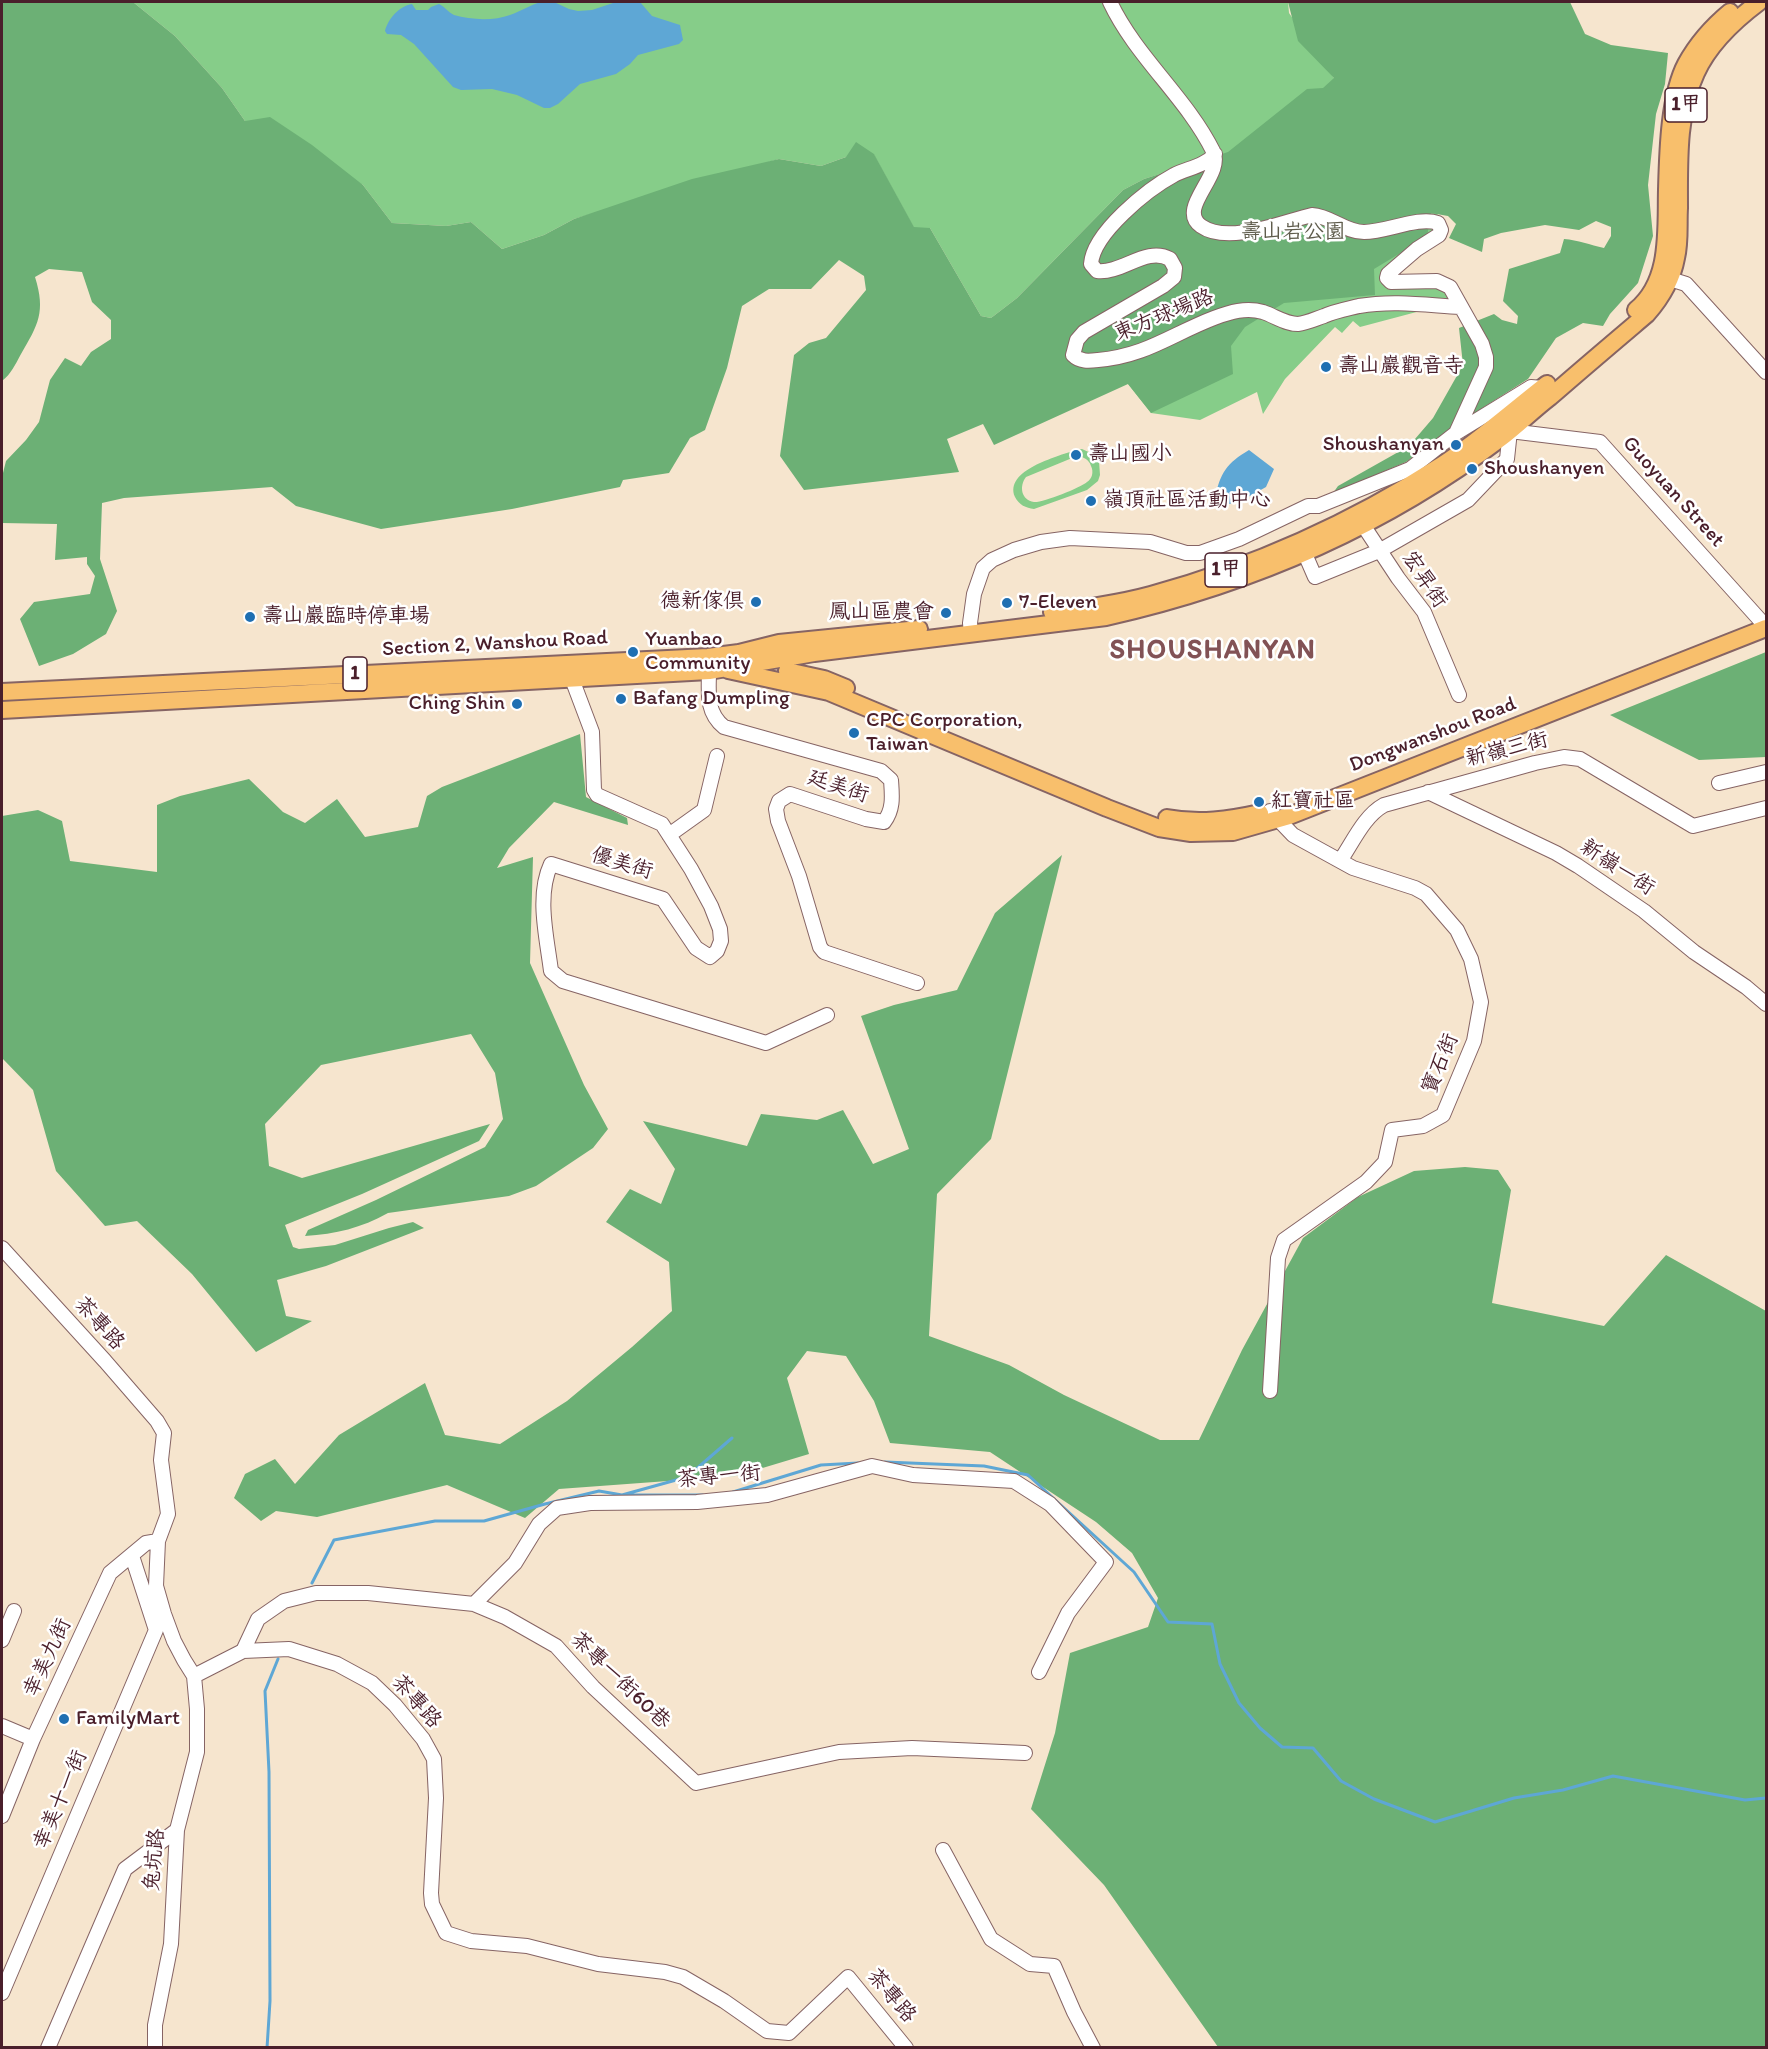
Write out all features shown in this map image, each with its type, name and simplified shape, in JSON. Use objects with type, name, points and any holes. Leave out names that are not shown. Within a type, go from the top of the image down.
[{"type":"main road","name":"1甲","points":[[746,657],[779,643],[1106,617],[1151,607],[1205,591],[1305,554],[1410,500],[1647,314],[1659,299],[1665,276],[1676,259],[1684,118],[1692,84],[1696,72],[1710,50],[1752,2]]},
{"type":"main road","name":"1甲","points":[[746,657],[814,653],[971,629],[1150,596],[1255,560],[1302,541],[1404,489],[1506,426]]},
{"type":"main road","name":"Dongwanshou Road","points":[[713,665],[829,692],[1096,804],[1159,828],[1191,833],[1233,831],[1274,816],[1764,622]]},
{"type":"main road","points":[[814,653],[811,658],[816,677]]},
{"type":"main road","name":"Dongwanshou Road","points":[[746,657],[824,679],[1158,816],[1181,821],[1205,822],[1274,816]]},
{"type":"main road","name":"Section 2, Wanshou Road","points":[[2,710],[572,679],[713,665],[746,657]]},
{"type":"main road","name":"Section 2, Wanshou Road","points":[[2,692],[713,665]]},
{"type":"street","points":[[1110,2],[1131,39],[1194,118],[1215,154],[1215,168],[1195,203],[1195,215],[1201,226],[1235,234],[1312,215],[1323,215],[1347,228],[1362,232],[1382,231],[1419,222],[1434,221],[1440,226],[1439,235],[1409,256],[1388,274],[1387,278],[1391,282],[1426,280],[1445,283],[1454,293],[1482,344],[1486,367],[1456,433]]},
{"type":"street","name":"東方球場路","points":[[1215,154],[1209,160],[1177,174],[1143,195],[1102,238],[1091,264],[1097,271],[1108,271],[1157,255],[1170,259],[1174,268],[1174,276],[1163,286],[1084,332],[1074,346],[1075,358],[1089,360],[1125,357],[1165,342],[1196,325],[1233,311],[1263,312],[1276,319],[1295,324],[1343,310],[1379,303],[1460,307]]},
{"type":"street","points":[[1665,276],[1686,284],[1767,372]]},
{"type":"street","points":[[971,629],[974,594],[983,568],[992,560],[1014,550],[1041,542],[1070,538],[1150,543],[1186,553],[1200,553],[1239,539],[1308,506],[1318,506],[1410,469],[1456,433],[1531,387],[1546,392]]},
{"type":"street","points":[[1305,554],[1315,577],[1379,551],[1468,500],[1507,459],[1506,426]]},
{"type":"street","name":"Guoyuan Street","points":[[1506,426],[1600,442],[1764,622]]},
{"type":"street","name":"宏昇街","points":[[1363,525],[1379,551],[1424,612],[1459,695]]},
{"type":"street","name":"廷美街","points":[[713,665],[709,702],[711,713],[724,727],[881,771],[891,780],[893,798],[889,814],[884,822],[866,819],[790,794],[779,801],[776,809],[820,948],[824,952],[916,983]]},
{"type":"street","name":"優美街","points":[[572,679],[592,732],[594,790],[597,795],[662,824],[691,869],[711,906],[720,928],[721,941],[717,951],[710,957],[696,948],[663,899],[550,864],[543,886],[551,971],[563,981],[766,1043],[827,1016]]},
{"type":"street","points":[[669,835],[704,810],[717,756]]},
{"type":"street","name":"新嶺三街","points":[[1340,861],[1375,810],[1384,805],[1564,757],[1580,759],[1693,826],[1767,808]]},
{"type":"street","points":[[1719,783],[1767,772]]},
{"type":"street","name":"新嶺一街","points":[[1428,792],[1556,853],[1578,866],[1644,911],[1694,952],[1767,1004]]},
{"type":"street","name":"寶石街","points":[[1269,1391],[1278,1258],[1284,1240],[1366,1182],[1386,1162],[1392,1130],[1423,1126],[1443,1115],[1474,1041],[1481,1002],[1471,959],[1457,930],[1435,902],[1415,888],[1361,871],[1340,861],[1293,835],[1274,816]]},
{"type":"street","name":"茶專路","points":[[2,1248],[157,1421],[164,1433],[161,1460],[168,1514],[158,1541],[156,1566],[159,1595],[174,1641],[194,1676],[243,1651],[289,1649],[337,1664],[372,1683],[395,1705],[423,1738],[434,1760],[436,1798],[432,1904],[446,1933],[471,1941],[527,1946],[598,1964],[665,1972],[683,1977],[724,2001],[767,2031],[789,2033],[848,1977],[906,2048]]},
{"type":"street","name":"茶專一街","points":[[474,1604],[515,1563],[539,1524],[557,1508],[590,1503],[697,1502],[767,1496],[872,1466],[913,1475],[1014,1481],[1050,1504],[1107,1562],[1068,1613],[1039,1672]]},
{"type":"street","name":"幸美九街","points":[[2,1816],[33,1739],[110,1573],[146,1543],[158,1541]]},
{"type":"street","name":"幸美十一街","points":[[2,1993],[156,1630],[132,1556]]},
{"type":"street","points":[[243,1651],[258,1619],[284,1601],[316,1593],[368,1593],[474,1604]]},
{"type":"street","name":"茶專一街60巷","points":[[474,1604],[505,1617],[556,1646],[593,1687],[696,1783],[839,1752],[912,1748],[1025,1753]]},
{"type":"street","points":[[2,1640],[14,1611]]},
{"type":"street","name":"兔坑路","points":[[155,2048],[155,2025],[171,1944],[177,1830],[197,1752],[194,1676]]},
{"type":"street","points":[[2,1726],[33,1739]]},
{"type":"street","points":[[48,2048],[125,1869],[177,1830]]},
{"type":"street","points":[[944,1850],[991,1939],[1030,1964],[1054,1966],[1093,2048]]},
{"type":"green space","name":"壽山岩公園","points":[[2,2],[133,2],[175,36],[222,88],[245,121],[270,117],[312,145],[363,185],[392,223],[446,226],[471,222],[502,249],[544,235],[574,219],[692,179],[779,159],[821,166],[846,157],[856,142],[874,154],[914,227],[930,228],[981,316],[991,318],[1017,298],[1123,190],[1144,179],[1228,152],[1307,89],[1323,88],[1334,78],[1298,41],[1288,2],[1570,2],[1585,34],[1611,45],[1668,53],[1665,84],[1656,114],[1648,185],[1653,236],[1638,283],[1610,314],[1603,326],[1583,323],[1556,338],[1528,379],[1406,462],[1333,493],[1338,486],[1409,446],[1433,418],[1463,365],[1459,328],[1494,314],[1502,320],[1517,324],[1518,316],[1503,301],[1509,269],[1560,253],[1564,239],[1604,248],[1611,236],[1611,227],[1596,221],[1579,230],[1545,225],[1501,233],[1484,239],[1482,252],[1449,238],[1456,224],[1448,216],[1431,213],[1427,237],[1374,269],[1375,295],[1284,303],[1245,327],[1231,346],[1233,374],[1151,413],[1128,384],[994,445],[983,424],[947,439],[959,472],[804,490],[780,456],[794,355],[809,343],[826,338],[866,290],[864,276],[839,260],[811,289],[769,289],[742,306],[727,368],[705,430],[690,438],[669,473],[623,480],[620,487],[512,509],[381,529],[296,506],[272,487],[124,498],[102,503],[100,559],[117,611],[106,634],[73,654],[39,666],[20,619],[34,602],[90,594],[95,576],[87,564],[87,557],[55,560],[57,524],[2,523],[2,477],[6,461],[39,422],[50,380],[65,358],[81,366],[91,352],[111,339],[111,320],[92,302],[82,272],[49,269],[35,277],[40,300],[36,326],[13,369],[2,381]]},
{"type":"green space","name":"壽山岩公園","points":[[133,2],[1288,2],[1289,13],[1334,78],[1437,202],[1440,226],[1387,275],[1437,281],[1458,301],[1360,327],[1353,321],[1342,333],[1335,327],[1285,379],[1263,414],[1257,392],[1200,420],[1151,413],[1128,384],[1211,158],[1144,179],[1123,190],[1017,298],[991,318],[981,316],[930,228],[914,228],[874,155],[846,157],[821,166],[779,159],[574,219],[544,235],[502,249],[471,222],[446,226],[392,223],[363,185],[245,121],[222,88],[175,36]]},
{"type":"green space","points":[[1082,449],[1095,455],[1099,461],[1098,481],[1087,490],[1034,509],[1019,502],[1015,497],[1014,488],[1017,479],[1024,472]],"holes":[[[1077,456],[1087,460],[1092,468],[1092,475],[1087,482],[1061,495],[1038,502],[1026,499],[1022,488],[1026,477]]]},
{"type":"green space","points":[[1766,652],[1766,757],[1699,760],[1610,715]]},
{"type":"green space","points":[[580,734],[586,797],[627,818],[628,825],[554,802],[509,848],[497,868],[533,857],[530,963],[584,1085],[608,1129],[593,1148],[536,1186],[509,1196],[388,1213],[368,1223],[348,1229],[305,1236],[308,1230],[485,1147],[503,1119],[495,1073],[471,1034],[321,1065],[265,1124],[269,1166],[302,1178],[490,1124],[479,1141],[362,1194],[285,1225],[293,1247],[299,1249],[335,1245],[413,1222],[424,1228],[326,1266],[277,1280],[286,1316],[312,1321],[256,1352],[192,1274],[137,1221],[105,1226],[56,1171],[33,1090],[2,1058],[2,816],[38,810],[62,821],[70,861],[157,872],[157,805],[180,796],[249,779],[283,812],[305,823],[337,799],[365,837],[418,827],[427,796],[442,787]]},
{"type":"green space","points":[[1062,855],[991,1139],[937,1194],[929,1336],[1009,1365],[1064,1395],[1160,1440],[1199,1440],[1242,1350],[1303,1238],[1358,1197],[1414,1171],[1465,1167],[1498,1170],[1511,1190],[1492,1303],[1604,1326],[1666,1255],[1766,1311],[1766,2047],[1218,2047],[1104,1885],[1031,1809],[1055,1733],[1070,1653],[1148,1627],[1158,1598],[1132,1553],[1096,1522],[990,1452],[890,1443],[874,1401],[846,1356],[807,1351],[787,1378],[809,1454],[736,1476],[559,1489],[525,1518],[447,1485],[317,1517],[276,1511],[261,1521],[234,1498],[245,1474],[275,1459],[295,1484],[339,1435],[425,1383],[445,1435],[500,1444],[567,1401],[672,1311],[669,1262],[606,1222],[630,1189],[661,1204],[675,1169],[643,1121],[747,1146],[761,1114],[817,1120],[843,1110],[873,1164],[909,1149],[861,1016],[894,1005],[957,990],[995,913]]},
{"type":"water","points":[[541,2],[554,2],[578,11],[592,10],[616,2],[640,2],[652,16],[680,25],[683,40],[679,44],[638,55],[616,74],[580,84],[558,104],[544,108],[517,95],[492,89],[461,90],[453,87],[414,44],[401,35],[387,34],[385,31],[395,14],[403,7],[412,4],[416,10],[428,10],[439,4],[454,15],[482,19],[504,17]]},
{"type":"water","points":[[1249,450],[1274,469],[1266,487],[1241,501],[1221,506],[1215,498],[1222,475],[1235,459]]},
{"type":"waterway","points":[[312,1583],[334,1540],[435,1521],[484,1521],[599,1491],[622,1495],[687,1477],[732,1438]]},
{"type":"waterway","points":[[885,1462],[984,1466],[1028,1475],[1134,1572],[1168,1622],[1212,1624],[1220,1664],[1239,1703],[1260,1728],[1282,1747],[1313,1748],[1341,1781],[1374,1799],[1435,1822],[1514,1798],[1563,1790],[1613,1776],[1745,1800],[1766,1798]]},
{"type":"waterway","points":[[733,1492],[821,1465],[858,1463]]},
{"type":"waterway","points":[[622,1495],[703,1495]]},
{"type":"waterway","points":[[267,2048],[270,2001],[269,1772],[265,1691],[278,1659]]},
{"type":"place","name":"壽山巖觀音寺","points":[[1326,367]]},
{"type":"place","name":"Shoushanyan","points":[[1456,445]]},
{"type":"place","name":"壽山國小","points":[[1076,455]]},
{"type":"place","name":"Shoushanyen","points":[[1472,469]]},
{"type":"place","name":"嶺頂社區活動中心","points":[[1091,501]]},
{"type":"place","name":"德新傢俱","points":[[756,602]]},
{"type":"place","name":"7-Eleven","points":[[1007,603]]},
{"type":"place","name":"鳳山區農會","points":[[946,613]]},
{"type":"place","name":"壽山巖臨時停車場","points":[[250,617]]},
{"type":"place","name":"Yuanbao Community","points":[[633,652]]},
{"type":"place","name":"Bafang Dumpling","points":[[621,699]]},
{"type":"place","name":"Ching Shin","points":[[517,704]]},
{"type":"place","name":"CPC Corporation, Taiwan","points":[[854,733]]},
{"type":"place","name":"紅寶社區","points":[[1259,802]]},
{"type":"place","name":"FamilyMart","points":[[64,1719]]},
{"type":"district","name":"SHOUSHANYAN","points":[[1213,651]]}]
